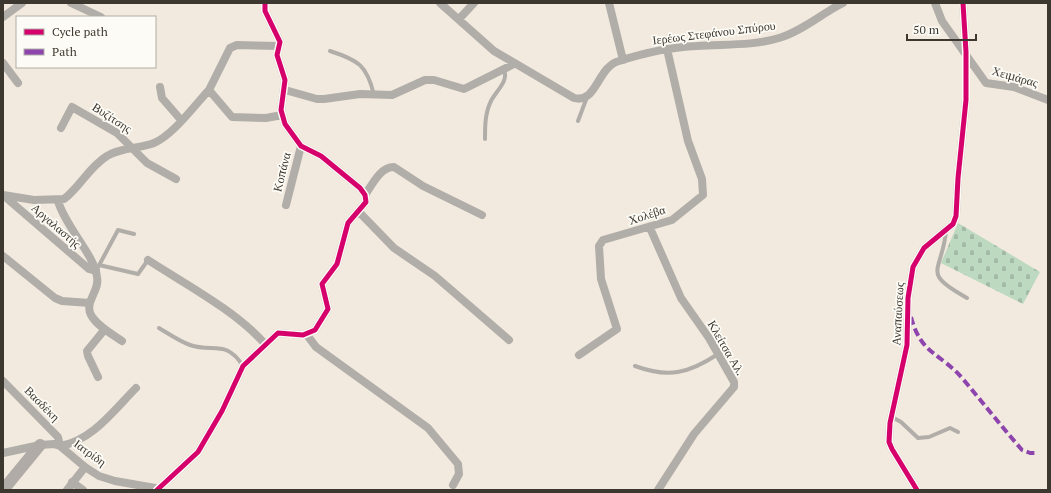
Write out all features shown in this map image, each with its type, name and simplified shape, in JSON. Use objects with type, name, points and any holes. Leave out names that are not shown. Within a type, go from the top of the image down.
[{"type":"street","points":[[3,17],[22,3]]},
{"type":"street","points":[[71,3],[99,16]]},
{"type":"street","points":[[265,3],[265,11],[278,34],[278,56],[283,72],[285,90],[282,115],[287,129],[301,146],[332,164],[360,188],[365,195],[366,202],[346,227],[337,264],[322,284],[328,309],[318,327],[307,335]]},
{"type":"street","points":[[440,3],[487,46],[514,64],[574,98],[587,98]]},
{"type":"street","points":[[459,19],[474,3]]},
{"type":"street","points":[[609,3],[623,60]]},
{"type":"street","name":"Ιερέως Στεφάνου Σπύρου","points":[[587,98],[605,69],[613,63],[667,49],[752,43],[778,38],[817,19],[843,3]]},
{"type":"street","name":"Χειμάρας","points":[[935,3],[942,21],[966,52],[986,83],[1019,88],[1048,100]]},
{"type":"street","name":"Αναπαύσεως","points":[[916,490],[892,449],[889,435],[891,417],[907,345],[908,298],[913,267],[924,248],[953,224],[956,213],[966,100],[966,52],[963,3]]},
{"type":"street","points":[[3,195],[58,201],[66,198],[91,170],[106,157],[117,152],[150,144],[162,139],[209,90],[230,48],[237,45],[279,46]]},
{"type":"street","name":"Χολέβα","points":[[579,355],[617,329],[602,284],[599,244],[603,240],[650,228],[676,218],[701,198],[704,192],[702,179],[688,142],[667,49]]},
{"type":"street","points":[[3,63],[18,83]]},
{"type":"street","points":[[285,90],[317,99],[360,94],[392,95],[425,80],[434,80],[461,89],[467,89],[514,64]]},
{"type":"street","points":[[160,87],[162,98],[181,120]]},
{"type":"street","points":[[209,90],[232,117],[266,118],[282,115]]},
{"type":"street","name":"Βυζίτσης","points":[[60,128],[72,107],[118,133],[147,163],[176,179]]},
{"type":"street","name":"Κοπάνα","points":[[286,205],[301,146]]},
{"type":"street","points":[[365,195],[383,171],[388,167],[394,166],[423,186],[482,215]]},
{"type":"street","name":"Αργαλαστής","points":[[3,195],[89,269],[98,268]]},
{"type":"street","points":[[58,201],[61,212],[70,229],[98,268],[97,286],[90,303],[89,311],[93,319],[122,341]]},
{"type":"street","points":[[359,212],[394,248],[435,276],[509,340]]},
{"type":"street","name":"Κλείτσα Αλ.","points":[[650,228],[681,298],[718,354],[734,382],[734,387],[694,434],[658,490]]},
{"type":"street","points":[[3,256],[55,298],[62,301],[90,303]]},
{"type":"street","points":[[148,260],[255,332],[265,344]]},
{"type":"street","points":[[98,377],[87,351],[105,329]]},
{"type":"street","points":[[159,489],[198,452],[222,411],[243,366],[265,344],[280,332],[307,335],[321,350],[428,428],[458,464],[459,474],[453,485]]},
{"type":"street","name":"Βασδέκη","points":[[3,381],[58,437],[60,446]]},
{"type":"street","points":[[60,446],[70,444],[94,430],[136,388]]},
{"type":"street","points":[[3,490],[40,444]]},
{"type":"street","name":"Ιατρίδη","points":[[3,453],[40,444],[60,446],[85,467],[99,476],[115,481],[159,489]]},
{"type":"street","points":[[67,490],[85,467]]},
{"type":"street","points":[[72,482],[83,490]]},
{"type":"lane","points":[[330,51],[350,57],[358,62],[366,70],[375,95]]},
{"type":"lane","points":[[485,139],[487,112],[491,100],[504,81],[504,70]]},
{"type":"lane","points":[[578,121],[587,98]]},
{"type":"lane","points":[[946,229],[944,246],[936,272],[939,279],[945,285],[967,298]]},
{"type":"lane","points":[[98,268],[118,230],[134,234]]},
{"type":"lane","name":"Αργαλαστής","points":[[98,268],[138,274],[148,260]]},
{"type":"lane","points":[[160,328],[191,345],[212,346],[227,350],[234,354],[243,366]]},
{"type":"lane","points":[[635,366],[654,373],[668,374],[698,365],[718,354]]},
{"type":"lane","points":[[891,417],[901,422],[918,438],[929,437],[950,428],[958,432]]},
{"type":"green space","points":[[958,223],[1040,272],[1023,304],[941,263]]},
{"type":"marked path","points":[[911,317],[915,330],[920,339],[932,352],[955,370],[1022,450],[1030,453],[1037,453]]},
{"type":"cycle path","points":[[157,490],[198,452],[222,411],[243,366],[278,333],[303,335],[315,330],[328,309],[322,284],[337,264],[348,223],[366,202],[365,195],[360,188],[321,156],[301,146],[285,124],[281,110],[285,80],[277,55],[280,42],[265,11],[265,3]]},
{"type":"cycle path","points":[[917,490],[889,442],[890,423],[907,345],[908,298],[913,267],[924,248],[953,224],[956,216],[958,178],[966,100],[966,52],[963,3]]}]
